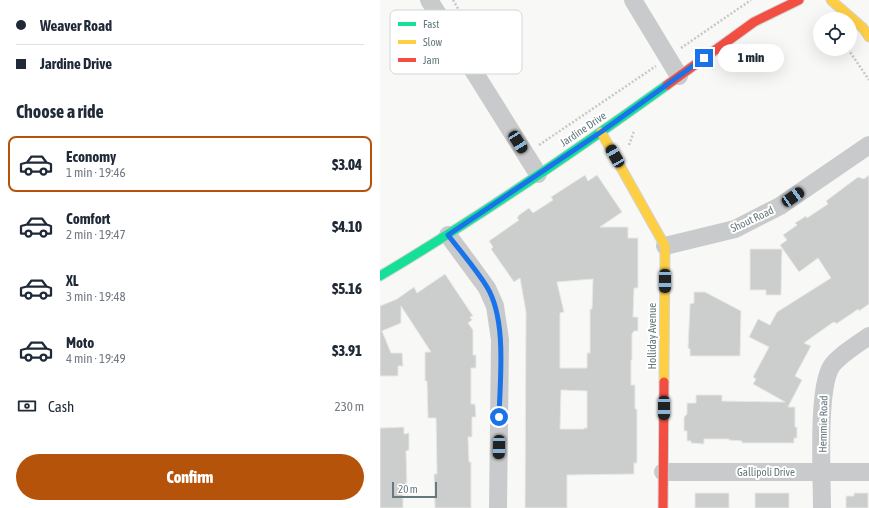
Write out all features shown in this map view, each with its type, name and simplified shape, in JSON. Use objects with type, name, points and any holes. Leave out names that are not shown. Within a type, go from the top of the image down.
[{"type":"street","points":[[429,0],[435,10]]},
{"type":"street","points":[[633,0],[679,76]]},
{"type":"street","points":[[755,21],[775,0]]},
{"type":"street","name":"Jardine Drive","points":[[380,276],[448,235],[601,132],[755,21],[799,0]]},
{"type":"street","points":[[831,0],[863,28],[869,37]]},
{"type":"street","points":[[858,11],[863,28]]},
{"type":"street","points":[[475,74],[538,174]]},
{"type":"street","name":"Holliday Avenue","points":[[601,132],[665,246],[663,508]]},
{"type":"street","name":"Shout Road","points":[[665,246],[735,229],[780,206],[869,145]]},
{"type":"street","points":[[448,235],[487,288],[496,306],[500,340],[498,508]]},
{"type":"street","name":"Hemmie Road","points":[[822,508],[824,388],[831,367],[854,346],[869,336]]},
{"type":"street","name":"Gallipoli Drive","points":[[664,472],[869,472]]},
{"type":"path","points":[[525,154],[751,0]]},
{"type":"path","points":[[853,56],[869,80]]},
{"type":"path","points":[[627,152],[635,128]]},
{"type":"building","points":[[585,175],[588,181],[597,175],[622,212],[600,227],[628,227],[628,238],[638,238],[638,288],[634,288],[633,317],[638,317],[638,331],[634,331],[632,334],[631,360],[631,385],[635,385],[635,409],[637,409],[637,463],[634,463],[634,474],[567,475],[567,508],[525,508],[526,312],[520,278],[514,282],[491,249],[493,247],[489,241],[519,220],[517,218],[519,215],[529,208],[533,213],[553,200],[551,197]],"holes":[[[593,279],[592,309],[590,309],[590,353],[587,353],[587,368],[560,368],[560,313],[564,312],[557,282]],[[561,390],[587,391],[587,428],[560,429]]]},
{"type":"building","points":[[869,175],[869,304],[859,311],[858,309],[836,324],[835,322],[832,323],[804,343],[811,346],[795,376],[802,380],[788,407],[795,407],[795,427],[797,427],[797,438],[794,438],[794,443],[742,443],[742,441],[729,439],[704,439],[704,444],[691,443],[691,441],[687,441],[687,431],[684,431],[684,417],[687,414],[687,403],[696,403],[696,395],[722,395],[722,401],[785,402],[753,384],[756,379],[753,377],[769,347],[749,337],[758,319],[770,325],[777,312],[831,278],[818,258],[799,272],[780,245],[787,240],[783,235],[797,225],[795,223],[806,216],[807,218],[828,204],[826,201],[858,177],[864,179]]},
{"type":"building","points":[[750,249],[782,249],[781,295],[766,295],[766,290],[750,290]]},
{"type":"building","points":[[445,274],[473,316],[470,317],[472,320],[468,323],[473,330],[473,355],[476,355],[476,368],[471,368],[471,404],[475,404],[476,417],[472,417],[472,437],[468,437],[469,462],[471,462],[471,508],[435,508],[434,474],[437,474],[436,418],[428,418],[427,381],[425,381],[425,352],[431,352],[401,306],[401,323],[382,331],[391,353],[402,353],[403,366],[398,366],[398,376],[380,376],[380,306],[397,299],[414,287],[417,293]]},
{"type":"building","points":[[694,292],[705,292],[741,311],[740,356],[690,356],[690,349],[688,348],[690,304],[694,303]]},
{"type":"building","points":[[404,427],[404,434],[409,433],[409,450],[406,451],[407,489],[403,490],[403,508],[380,508],[380,428]]},
{"type":"building","points":[[695,493],[729,493],[729,508],[695,508]]},
{"type":"building","points":[[755,493],[789,493],[789,508],[755,508]]},
{"type":"building","points":[[854,493],[868,493],[868,508],[846,508],[846,496],[854,496]]},
{"type":"traffic: fast","points":[[380,276],[454,231],[526,184],[667,85]]},
{"type":"traffic: slow","points":[[831,0],[863,28],[869,37]]},
{"type":"traffic: slow","points":[[601,132],[665,246],[664,382]]},
{"type":"traffic: jam","points":[[667,85],[754,22],[799,0]]},
{"type":"traffic: jam","points":[[663,508],[664,382]]},
{"type":"route","points":[[499,417],[500,340],[496,306],[487,288],[448,235],[601,132],[704,58]]}]
